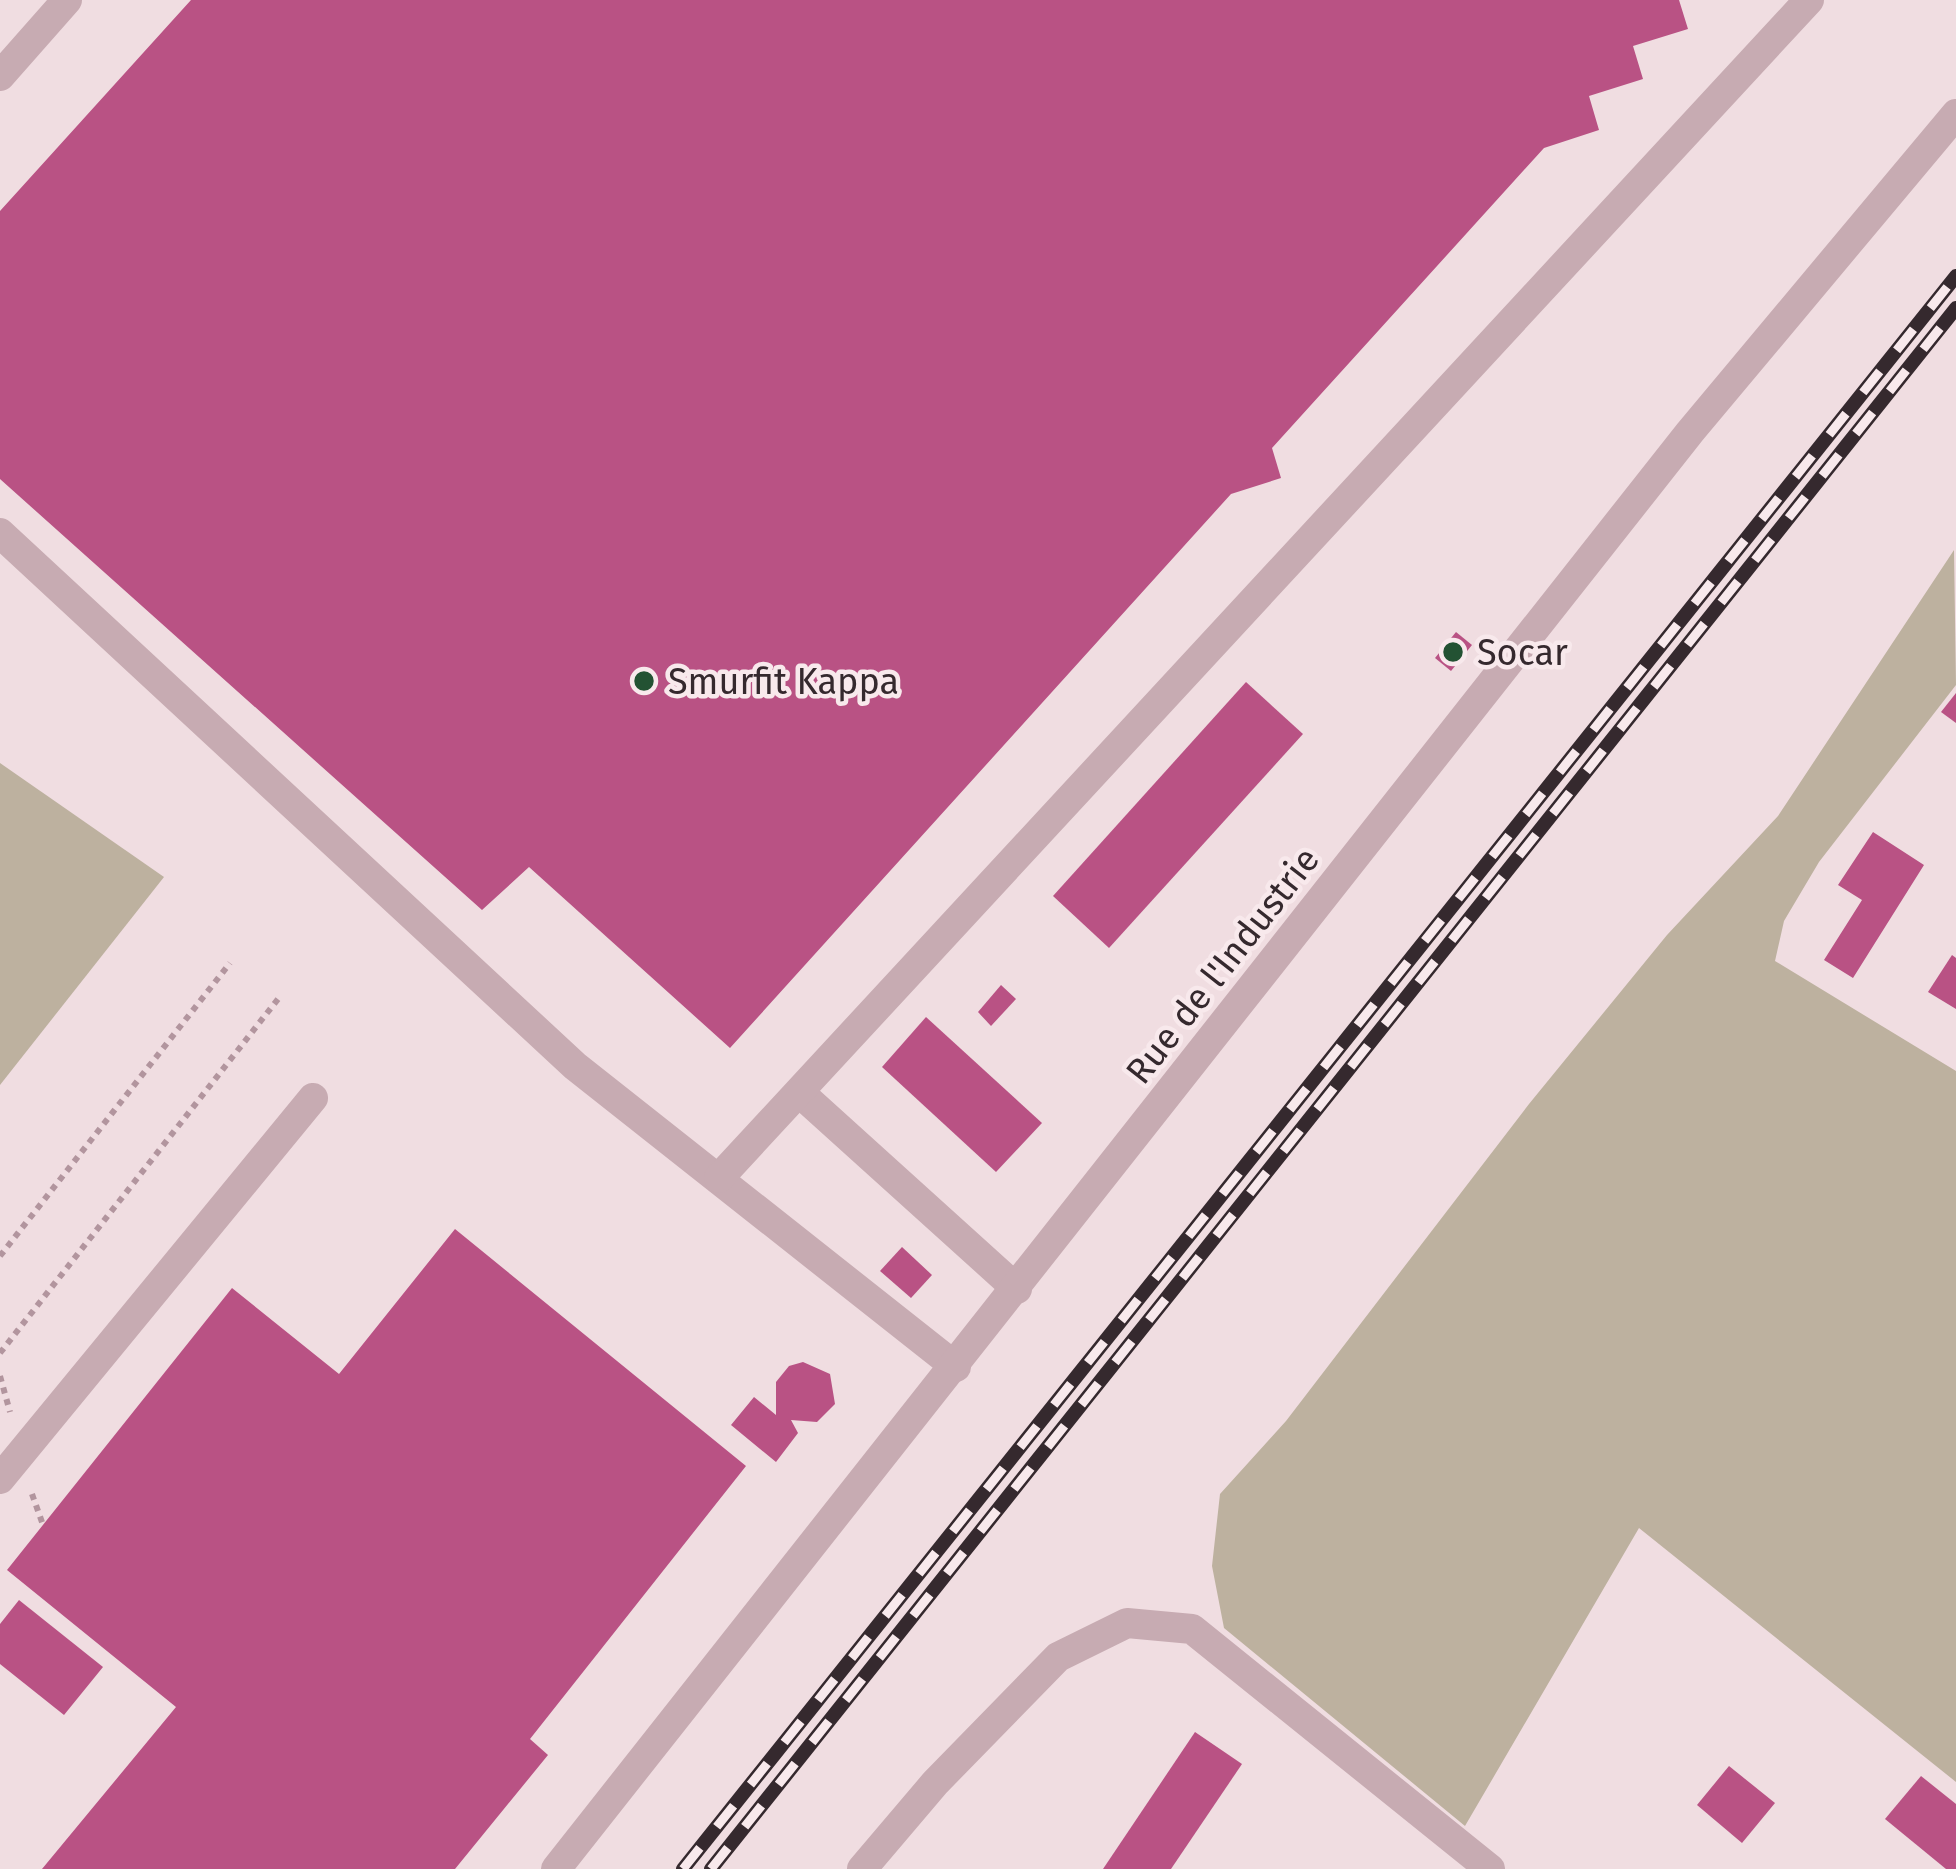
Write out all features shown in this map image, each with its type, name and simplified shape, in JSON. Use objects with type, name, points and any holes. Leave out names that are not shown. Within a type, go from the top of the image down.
[{"type":"street","points":[[0,76],[67,0]]},
{"type":"street","points":[[719,1178],[1809,0]]},
{"type":"street","name":"Rue de l'Industrie","points":[[556,1869],[1690,432],[1956,114]]},
{"type":"street","points":[[0,532],[575,1066],[956,1367]]},
{"type":"street","points":[[800,1093],[1017,1289]]},
{"type":"street","points":[[0,1479],[313,1098]]},
{"type":"street","points":[[862,1869],[935,1783],[1058,1657],[1127,1623],[1192,1629],[1490,1869]]},
{"type":"path","points":[[0,1256],[230,962]]},
{"type":"path","points":[[0,1353],[278,999]]},
{"type":"shaded area","points":[[1954,550],[1956,685],[1819,862],[1784,921],[1775,961],[1956,1071],[1956,1782],[1639,1528],[1465,1826],[1224,1628],[1212,1566],[1220,1494],[1286,1421],[1529,1104],[1667,935],[1778,816]]},
{"type":"shaded area","points":[[0,763],[164,877],[0,1085]]},
{"type":"building","name":"Smurfit Kappa","points":[[191,0],[1679,0],[1688,29],[1633,46],[1643,79],[1589,96],[1599,130],[1544,148],[1272,448],[1281,478],[1231,494],[730,1048],[529,867],[482,910],[0,479],[0,211]]},
{"type":"building","name":"Socar","points":[[1456,632],[1472,645],[1451,671],[1435,658]]},
{"type":"building","points":[[1246,682],[1303,734],[1109,948],[1053,896]]},
{"type":"building","points":[[1956,693],[1956,723],[1941,712]]},
{"type":"building","points":[[1873,832],[1924,865],[1853,978],[1824,960],[1862,900],[1838,885]]},
{"type":"building","points":[[1952,955],[1956,958],[1956,1009],[1928,992]]},
{"type":"building","points":[[1001,985],[1016,999],[991,1026],[978,1012]]},
{"type":"building","points":[[926,1017],[1042,1123],[996,1172],[882,1067]]},
{"type":"building","points":[[455,1229],[746,1466],[530,1739],[548,1755],[455,1869],[42,1869],[176,1707],[7,1570],[232,1288],[339,1374]]},
{"type":"building","points":[[902,1247],[932,1275],[911,1298],[880,1271]]},
{"type":"building","points":[[803,1362],[830,1374],[835,1404],[817,1422],[791,1420],[798,1433],[776,1462],[731,1425],[754,1397],[776,1415],[776,1382],[789,1366]]},
{"type":"building","points":[[19,1600],[103,1667],[64,1715],[0,1664],[0,1624]]},
{"type":"building","points":[[1195,1732],[1242,1764],[1171,1869],[1103,1869]]},
{"type":"building","points":[[1729,1766],[1775,1803],[1742,1843],[1697,1805]]},
{"type":"building","points":[[1921,1776],[1956,1804],[1956,1869],[1946,1869],[1885,1819]]},
{"type":"railway","points":[[683,1869],[1956,276]]},
{"type":"railway","points":[[711,1869],[1956,308]]},
{"type":"place","name":"Socar","points":[[1453,652]]},
{"type":"place","name":"Smurfit Kappa","points":[[644,681]]}]
